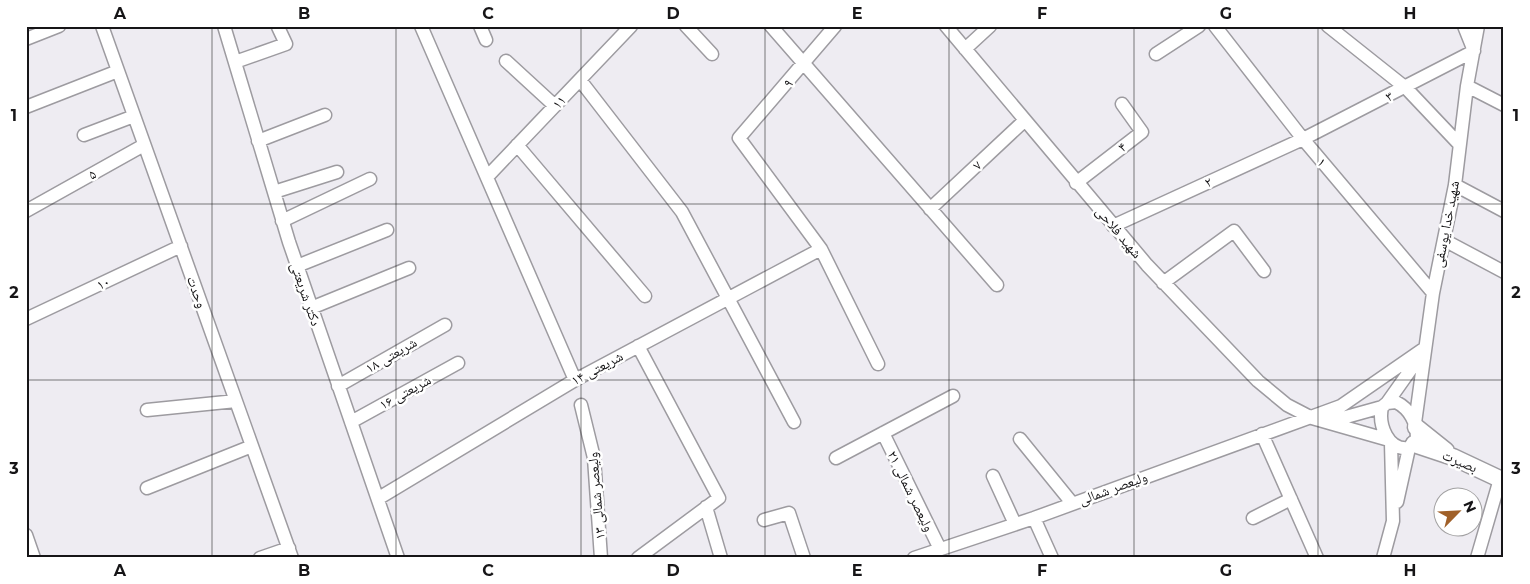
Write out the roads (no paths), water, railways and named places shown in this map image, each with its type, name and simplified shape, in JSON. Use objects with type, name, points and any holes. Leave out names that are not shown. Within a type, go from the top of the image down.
[{"type":"main road","points":[[1415,425],[1453,457]]},
{"type":"main road","name":"بصیرت","points":[[1412,446],[1453,457],[1502,480]]},
{"type":"street","points":[[26,39],[59,26]]},
{"type":"street","name":"وحدت","points":[[102,26],[291,553]]},
{"type":"street","name":"دکتر شریعتی","points":[[224,26],[282,221],[338,386],[379,498],[398,558]]},
{"type":"street","points":[[235,62],[286,44],[278,27],[280,26]]},
{"type":"street","points":[[421,26],[575,380]]},
{"type":"street","points":[[480,26],[486,40]]},
{"type":"street","points":[[686,26],[712,54]]},
{"type":"street","points":[[771,26],[996,285]]},
{"type":"street","name":"۹","points":[[820,249],[739,138],[835,26]]},
{"type":"street","name":"شهید فلاحی","points":[[946,26],[1076,183],[1163,283],[1258,381],[1287,405],[1312,418],[1390,441]]},
{"type":"street","points":[[965,49],[990,26]]},
{"type":"street","points":[[1156,54],[1199,26]]},
{"type":"street","name":"۱","points":[[1215,26],[1303,139],[1433,293]]},
{"type":"street","points":[[1328,26],[1406,88],[1459,144]]},
{"type":"street","points":[[1464,26],[1474,50]]},
{"type":"street","name":"شهید خدا یوسفی","points":[[1415,425],[1433,293],[1454,185],[1467,86],[1478,26]]},
{"type":"street","name":"۱۱","points":[[486,177],[580,80],[623,29]]},
{"type":"street","name":"۳","points":[[1303,139],[1406,88],[1474,50]]},
{"type":"street","points":[[506,60],[555,106]]},
{"type":"street","points":[[26,107],[118,71]]},
{"type":"street","points":[[580,80],[682,212],[730,298],[794,422]]},
{"type":"street","points":[[1467,86],[1504,105]]},
{"type":"street","name":"۴","points":[[1076,183],[1142,132],[1122,104]]},
{"type":"street","points":[[258,141],[325,115]]},
{"type":"street","points":[[84,135],[134,116]]},
{"type":"street","name":"۷","points":[[930,209],[1024,121]]},
{"type":"street","name":"۲","points":[[1113,226],[1303,139]]},
{"type":"street","name":"۵","points":[[26,211],[144,145]]},
{"type":"street","points":[[517,146],[645,296]]},
{"type":"street","points":[[274,192],[337,172]]},
{"type":"street","points":[[282,221],[370,179]]},
{"type":"street","points":[[1454,185],[1504,211]]},
{"type":"street","points":[[297,266],[387,230]]},
{"type":"street","points":[[1163,283],[1234,230],[1264,271]]},
{"type":"street","points":[[1444,240],[1504,272]]},
{"type":"street","name":"۱۰","points":[[26,319],[181,246]]},
{"type":"street","points":[[820,249],[878,364]]},
{"type":"street","name":"شریعتی ۱۴","points":[[379,498],[575,380],[820,249]]},
{"type":"street","points":[[311,308],[409,268]]},
{"type":"street","name":"شریعتی ۱۸","points":[[338,386],[445,325]]},
{"type":"street","points":[[638,346],[719,498],[638,558]]},
{"type":"street","points":[[1312,418],[1341,406],[1425,348]]},
{"type":"street","points":[[1393,521],[1390,441],[1382,425],[1384,405],[1425,348]]},
{"type":"street","name":"شریعتی ۱۶","points":[[351,422],[458,363]]},
{"type":"street","points":[[836,458],[952,396]]},
{"type":"street","points":[[147,410],[236,401]]},
{"type":"street","points":[[1312,418],[1346,417],[1384,405],[1401,404],[1409,412],[1415,425],[1416,438],[1412,446],[1384,558]]},
{"type":"street","name":"ولیعصر شمالی ۱۳","points":[[580,405],[594,458],[601,558]]},
{"type":"street","name":"ولیعصر شمالی","points":[[914,558],[928,556],[940,549],[1034,518],[1262,434],[1312,418]]},
{"type":"street","name":"ولیعصر شمالی ۲۱","points":[[883,433],[940,549]]},
{"type":"street","points":[[1262,434],[1317,558]]},
{"type":"street","points":[[1020,439],[1072,503]]},
{"type":"street","points":[[1390,441],[1404,449],[1412,446]]},
{"type":"street","points":[[147,488],[252,446]]},
{"type":"street","points":[[993,476],[1015,524]]},
{"type":"street","points":[[1477,558],[1502,480]]},
{"type":"street","points":[[1253,518],[1291,499]]},
{"type":"street","points":[[706,507],[721,558]]},
{"type":"street","points":[[764,520],[789,513],[804,558]]},
{"type":"street","points":[[1034,518],[1052,558]]},
{"type":"street","points":[[26,535],[34,558]]},
{"type":"street","points":[[260,558],[291,553]]}]
